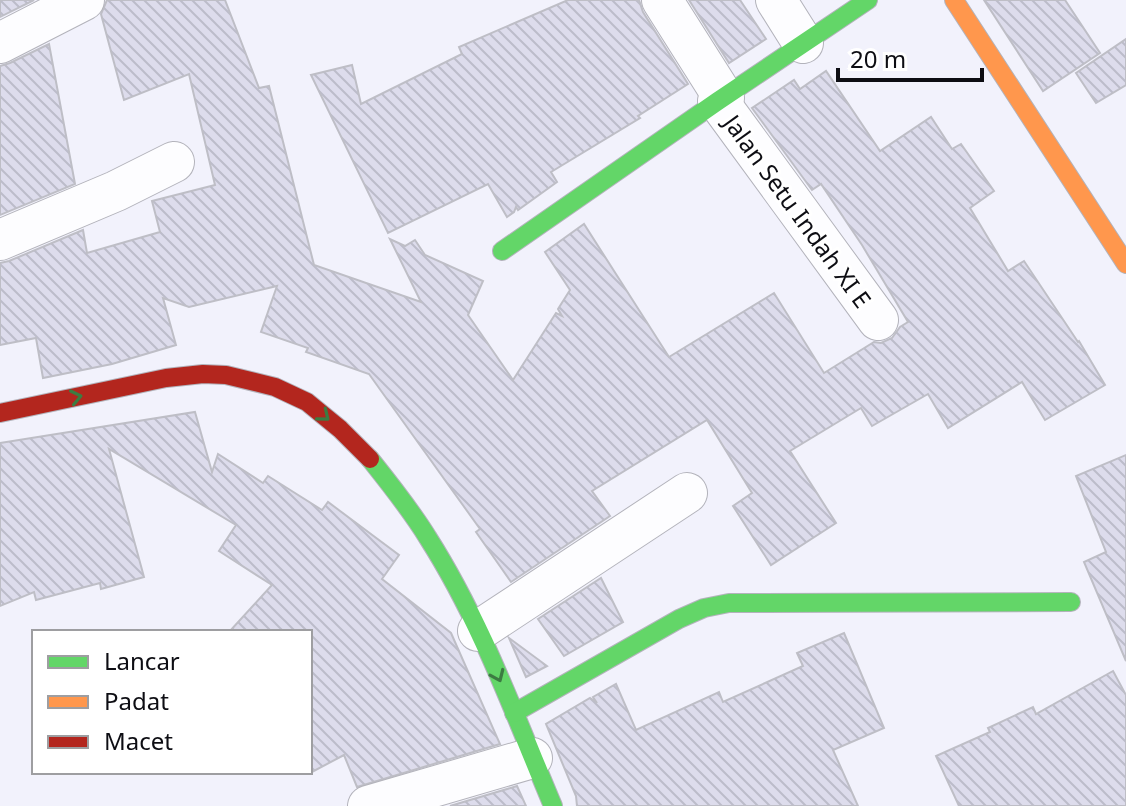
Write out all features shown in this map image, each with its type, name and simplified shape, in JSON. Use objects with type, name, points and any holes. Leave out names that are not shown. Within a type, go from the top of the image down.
[{"type":"street","points":[[0,43],[84,0]]},
{"type":"street","name":"Jalan Setu Indah XI E","points":[[662,0],[721,100],[878,320]]},
{"type":"street","points":[[776,0],[803,43]]},
{"type":"street","points":[[502,251],[868,0]]},
{"type":"street","points":[[954,0],[1126,264]]},
{"type":"street","points":[[0,240],[116,191],[174,162]]},
{"type":"street","points":[[0,413],[169,377],[214,374],[259,381],[305,401],[349,436],[407,503],[427,534],[478,631],[553,806]]},
{"type":"street","points":[[478,631],[687,493]]},
{"type":"street","points":[[514,713],[679,619],[704,608],[729,603],[1071,602]]},
{"type":"street","points":[[368,806],[532,758]]},
{"type":"building","points":[[0,0],[34,0],[0,17]]},
{"type":"building","points":[[107,0],[225,0],[259,88],[269,86],[314,265],[421,302],[390,239],[405,246],[415,240],[425,255],[483,281],[468,315],[513,380],[556,313],[562,316],[558,309],[570,290],[545,252],[584,224],[669,357],[774,293],[824,373],[874,342],[881,343],[892,338],[908,322],[862,245],[821,184],[812,190],[752,108],[794,80],[800,89],[826,71],[880,151],[931,117],[952,149],[961,144],[994,191],[970,208],[1008,271],[1024,261],[1105,385],[1045,420],[1022,382],[948,428],[928,394],[872,426],[861,408],[790,451],[836,523],[771,565],[733,506],[752,493],[707,420],[592,491],[610,516],[511,582],[476,532],[480,529],[369,374],[261,332],[277,286],[189,307],[163,298],[176,345],[112,364],[43,378],[36,338],[0,345],[0,263],[83,230],[87,253],[160,232],[152,201],[215,185],[189,74],[124,100],[101,14]]},
{"type":"building","points":[[568,0],[639,0],[643,12],[688,84],[638,116],[640,118],[551,172],[557,182],[518,210],[516,207],[507,217],[488,184],[388,233],[311,75],[352,65],[361,104],[462,54],[459,47]]},
{"type":"building","points":[[689,0],[740,0],[766,39],[729,63]]},
{"type":"building","points":[[984,0],[1065,0],[1100,53],[1043,91]]},
{"type":"building","points":[[1126,39],[1126,85],[1096,103],[1076,73]]},
{"type":"building","points":[[49,44],[75,184],[0,215],[0,66]]},
{"type":"building","points":[[195,412],[212,472],[218,454],[263,483],[268,476],[322,510],[328,502],[399,555],[382,579],[451,633],[500,744],[357,787],[344,755],[312,772],[312,630],[231,630],[272,585],[219,551],[236,525],[109,449],[144,577],[101,589],[100,583],[36,600],[34,592],[0,606],[0,443]]},
{"type":"building","points":[[1126,455],[1126,661],[1084,562],[1106,552],[1076,476]]},
{"type":"building","points":[[601,578],[623,622],[564,656],[538,619]]},
{"type":"building","points":[[844,633],[884,728],[833,750],[858,806],[577,806],[576,796],[546,724],[590,698],[597,703],[593,697],[616,684],[636,730],[719,692],[723,702],[803,666],[797,653]]},
{"type":"building","points":[[509,638],[547,666],[526,677]]},
{"type":"building","points":[[1113,671],[1126,695],[1126,806],[959,806],[936,756],[990,732],[988,728],[1033,707],[1036,714]]},
{"type":"building","points":[[517,786],[526,806],[450,806]]},
{"type":"traffic: fast","points":[[502,251],[868,0]]},
{"type":"traffic: fast","points":[[370,459],[421,528],[465,602],[553,806]]},
{"type":"traffic: fast","points":[[514,713],[679,619],[704,608],[729,603],[1071,602]]},
{"type":"traffic: slow","points":[[954,0],[1126,264]]},
{"type":"traffic: jam","points":[[0,413],[166,378],[226,375],[275,387],[307,402],[370,459]]}]
